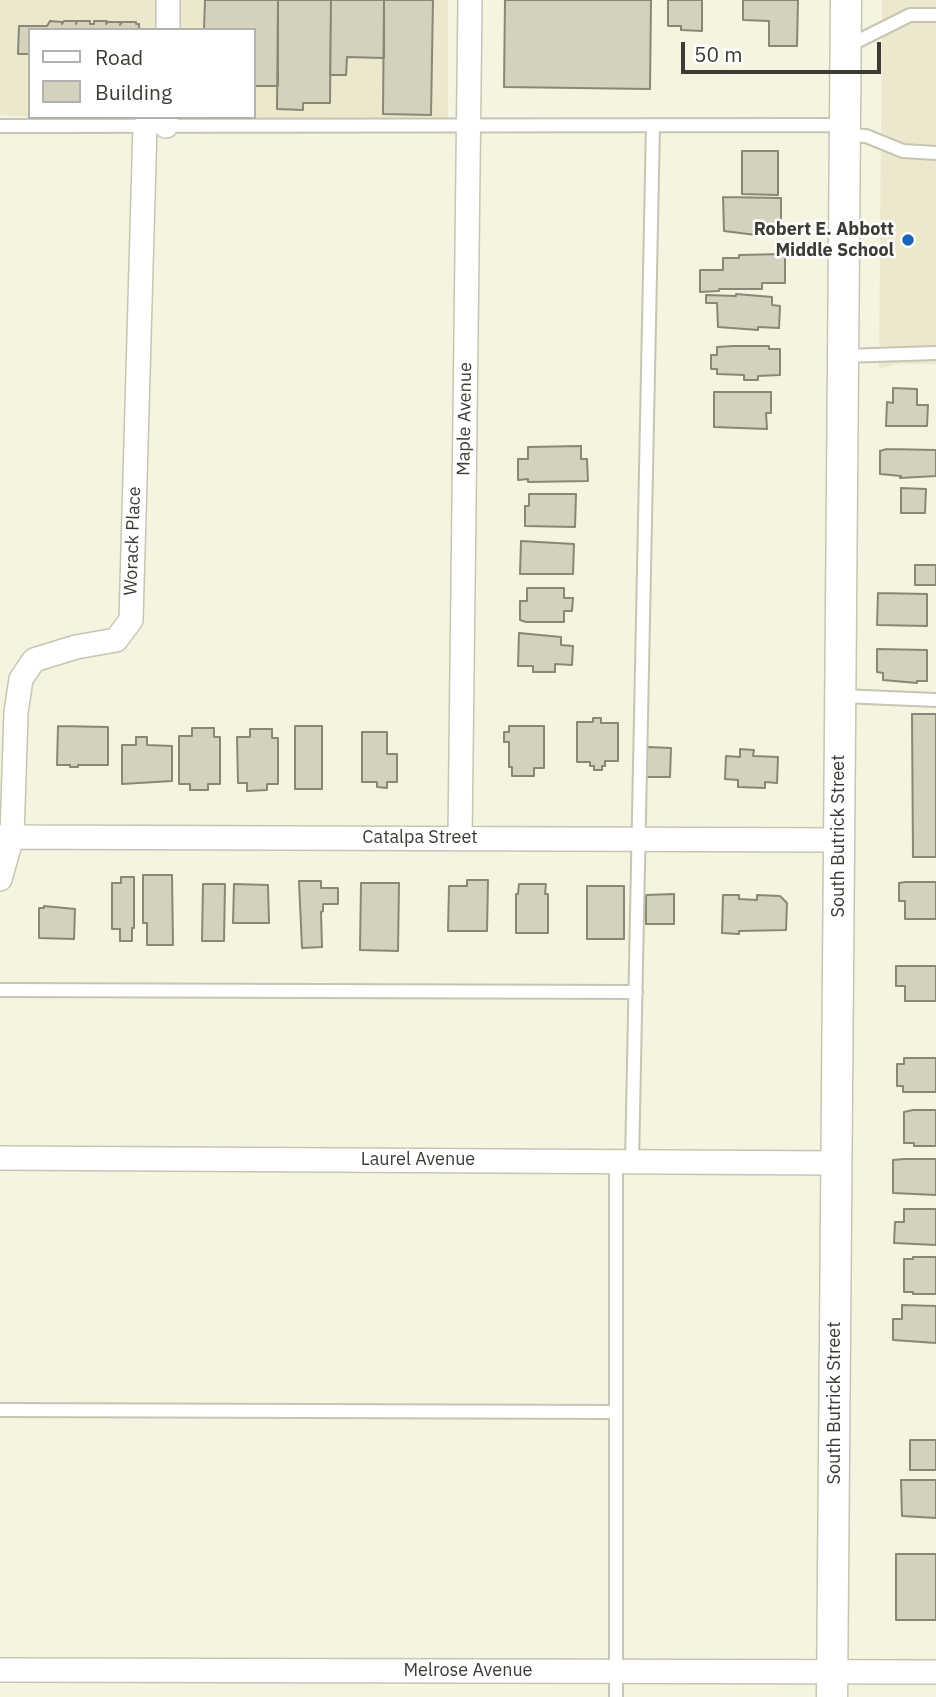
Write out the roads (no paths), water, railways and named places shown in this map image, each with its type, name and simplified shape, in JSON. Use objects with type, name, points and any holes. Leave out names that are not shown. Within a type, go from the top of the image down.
[{"type":"street","points":[[168,0],[168,28]]},
{"type":"street","name":"Maple Avenue","points":[[460,838],[470,0]]},
{"type":"street","name":"South Butrick Street","points":[[833,1684],[846,0]]},
{"type":"street","name":"Worack Place","points":[[0,879],[21,678],[34,660],[76,647],[116,640],[131,620],[159,123]]},
{"type":"street","name":"Catalpa Street","points":[[6,837],[839,840]]},
{"type":"street","name":"Laurel Avenue","points":[[0,1158],[837,1163]]},
{"type":"street","name":"Melrose Avenue","points":[[0,1670],[616,1671],[833,1684],[936,1672]]},
{"type":"lane","points":[[846,47],[910,15],[936,15]]},
{"type":"lane","points":[[0,126],[159,123],[653,125],[845,130],[903,151],[936,153]]},
{"type":"lane","points":[[616,1697],[616,1412],[624,1161],[636,992],[653,125]]},
{"type":"lane","points":[[843,356],[936,353]]},
{"type":"lane","points":[[841,696],[936,701]]},
{"type":"lane","points":[[0,990],[636,992]]},
{"type":"lane","points":[[0,1410],[616,1412]]},
{"type":"place","name":"Robert E. Abbott Middle School","points":[[908,240]]}]
